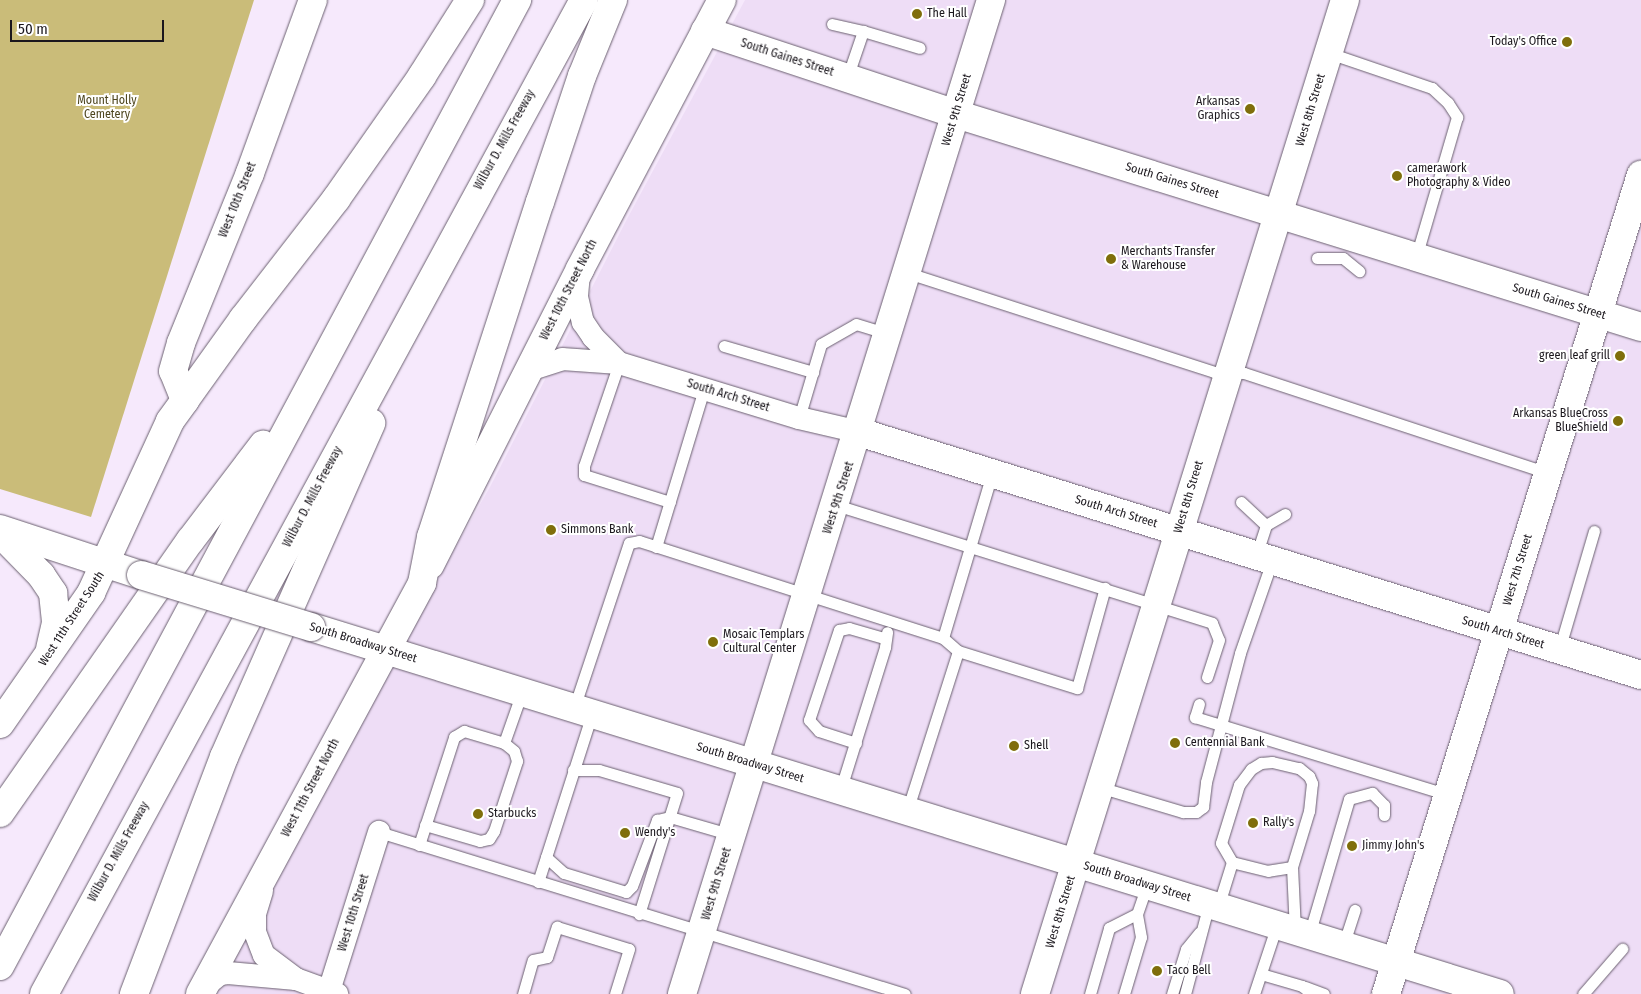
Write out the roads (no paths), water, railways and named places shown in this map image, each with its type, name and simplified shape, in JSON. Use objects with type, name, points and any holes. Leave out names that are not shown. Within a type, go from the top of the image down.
[{"type":"main road","name":"West 10th Street","points":[[185,400],[173,371],[181,343],[250,173],[313,0]]},
{"type":"main road","name":"West 11th Street South","points":[[0,724],[46,660],[106,564],[147,468],[170,421],[336,199],[422,76],[470,0]]},
{"type":"main road","points":[[0,966],[516,0]]},
{"type":"main road","name":"Wilbur D. Mills Freeway","points":[[44,994],[455,233],[584,0]]},
{"type":"main road","points":[[422,583],[431,538],[540,202],[582,76],[613,0]]},
{"type":"main road","name":"West 10th Street North","points":[[422,583],[580,269],[722,0]]},
{"type":"main road","name":"West 9th Street","points":[[682,994],[836,506],[991,0]]},
{"type":"main road","name":"West 8th Street","points":[[1035,994],[1345,0]]},
{"type":"main road","name":"South Gaines Street","points":[[705,31],[956,114],[1279,214],[1347,247],[1416,257],[1641,327]]},
{"type":"main road","name":"West 7th Street","points":[[1386,994],[1641,175]]},
{"type":"main road","points":[[134,994],[247,702],[455,233]]},
{"type":"main road","points":[[0,813],[190,541],[311,383]]},
{"type":"main road","name":"South Arch Street","points":[[859,432],[1499,632],[1640,671]]},
{"type":"main road","name":"South Broadway Street","points":[[0,529],[140,575],[1500,994]]},
{"type":"main road","points":[[0,533],[41,575],[53,593],[56,623],[46,660]]},
{"type":"main road","name":"West 11th Street North","points":[[202,991],[422,583]]},
{"type":"street","name":"South Arch Street","points":[[580,269],[577,296],[584,322],[593,337],[618,363]]},
{"type":"street","name":"South Arch Street","points":[[529,370],[562,359],[618,363],[798,418],[859,432]]},
{"type":"street","name":"West 10th Street","points":[[332,993],[379,832]]},
{"type":"street","points":[[271,862],[255,914],[256,932],[264,956],[296,979],[332,993]]},
{"type":"street","points":[[202,991],[220,974],[228,973],[296,979]]},
{"type":"lane","points":[[832,24],[920,48]]},
{"type":"lane","points":[[847,78],[863,31]]},
{"type":"lane","points":[[1329,53],[1432,88],[1448,103],[1457,118],[1416,257]]},
{"type":"lane","points":[[1317,258],[1347,247],[1359,271]]},
{"type":"lane","points":[[908,273],[1214,372],[1244,373],[1548,473]]},
{"type":"lane","points":[[798,418],[821,344],[856,324],[889,334]]},
{"type":"lane","points":[[724,346],[813,372]]},
{"type":"lane","points":[[618,363],[584,466],[584,475],[670,502]]},
{"type":"lane","points":[[656,547],[704,389]]},
{"type":"lane","points":[[943,638],[992,474]]},
{"type":"lane","points":[[1240,502],[1266,525]]},
{"type":"lane","points":[[836,506],[1105,588],[1212,623],[1219,640],[1208,677]]},
{"type":"lane","points":[[1266,525],[1284,514]]},
{"type":"lane","points":[[1099,787],[1183,812],[1196,812],[1203,806],[1206,796],[1206,782],[1264,559],[1266,525]]},
{"type":"lane","points":[[1559,650],[1594,532]]},
{"type":"lane","points":[[538,882],[573,770],[583,711],[624,549],[629,542],[639,541],[943,638],[958,651],[1077,688],[1105,588]]},
{"type":"lane","points":[[840,791],[885,647],[885,638],[890,622]]},
{"type":"lane","points":[[856,743],[819,731],[809,720],[839,630],[849,628],[885,638]]},
{"type":"lane","points":[[907,811],[958,651]]},
{"type":"lane","points":[[504,743],[522,692]]},
{"type":"lane","points":[[1199,704],[1195,717],[1448,795]]},
{"type":"lane","points":[[419,845],[425,825],[457,733],[464,731],[504,743],[514,751],[517,761],[494,831],[488,839],[480,841],[425,825]]},
{"type":"lane","points":[[1294,930],[1292,866],[1313,794],[1309,776],[1316,754]]},
{"type":"lane","points":[[1292,866],[1268,871],[1232,862],[1222,843],[1243,777],[1260,763],[1272,762],[1299,768],[1309,776]]},
{"type":"lane","points":[[573,770],[599,770],[677,794],[638,914]]},
{"type":"lane","points":[[1379,797],[1386,776]]},
{"type":"lane","points":[[1254,994],[1261,974],[1294,930],[1350,799],[1372,793],[1379,797],[1384,804],[1384,816]]},
{"type":"lane","points":[[546,857],[564,873],[626,892],[632,886],[657,820],[670,817],[732,835]]},
{"type":"lane","points":[[379,832],[638,914],[905,994]]},
{"type":"lane","points":[[1172,994],[1186,949],[1199,932],[1213,906],[1232,862]]},
{"type":"lane","points":[[1124,994],[1141,936],[1137,914],[1147,885]]},
{"type":"lane","points":[[1343,946],[1355,910]]},
{"type":"lane","points":[[1090,994],[1109,928],[1137,914]]},
{"type":"lane","points":[[523,994],[533,960],[547,957],[557,927],[629,949],[615,994]]},
{"type":"lane","points":[[1185,994],[1197,952],[1199,932]]},
{"type":"lane","points":[[1583,994],[1622,949]]},
{"type":"lane","points":[[1261,974],[1324,994]]},
{"type":"lane","points":[[1302,986],[1312,994]]},
{"type":"place","name":"The Hall","points":[[917,14]]},
{"type":"place","name":"Today's Office","points":[[1567,42]]},
{"type":"place","name":"Arkansas Graphics","points":[[1250,109]]},
{"type":"place","name":"camerawork Photography & Video","points":[[1397,176]]},
{"type":"place","name":"Merchants Transfer & Warehouse","points":[[1111,259]]},
{"type":"place","name":"green leaf grill","points":[[1620,356]]},
{"type":"place","name":"Arkansas BlueCross BlueShield","points":[[1618,421]]},
{"type":"place","name":"Simmons Bank","points":[[551,530]]},
{"type":"place","name":"Mosaic Templars Cultural Center","points":[[713,642]]},
{"type":"place","name":"Centennial Bank","points":[[1175,743]]},
{"type":"place","name":"Shell","points":[[1014,746]]},
{"type":"place","name":"Starbucks","points":[[478,814]]},
{"type":"place","name":"Rally's","points":[[1253,823]]},
{"type":"place","name":"Wendy's","points":[[625,833]]},
{"type":"place","name":"Jimmy John's","points":[[1352,846]]},
{"type":"place","name":"Taco Bell","points":[[1157,971]]},
{"type":"park label","name":"Mount Holly Cemetery","points":[[107,108]]}]
